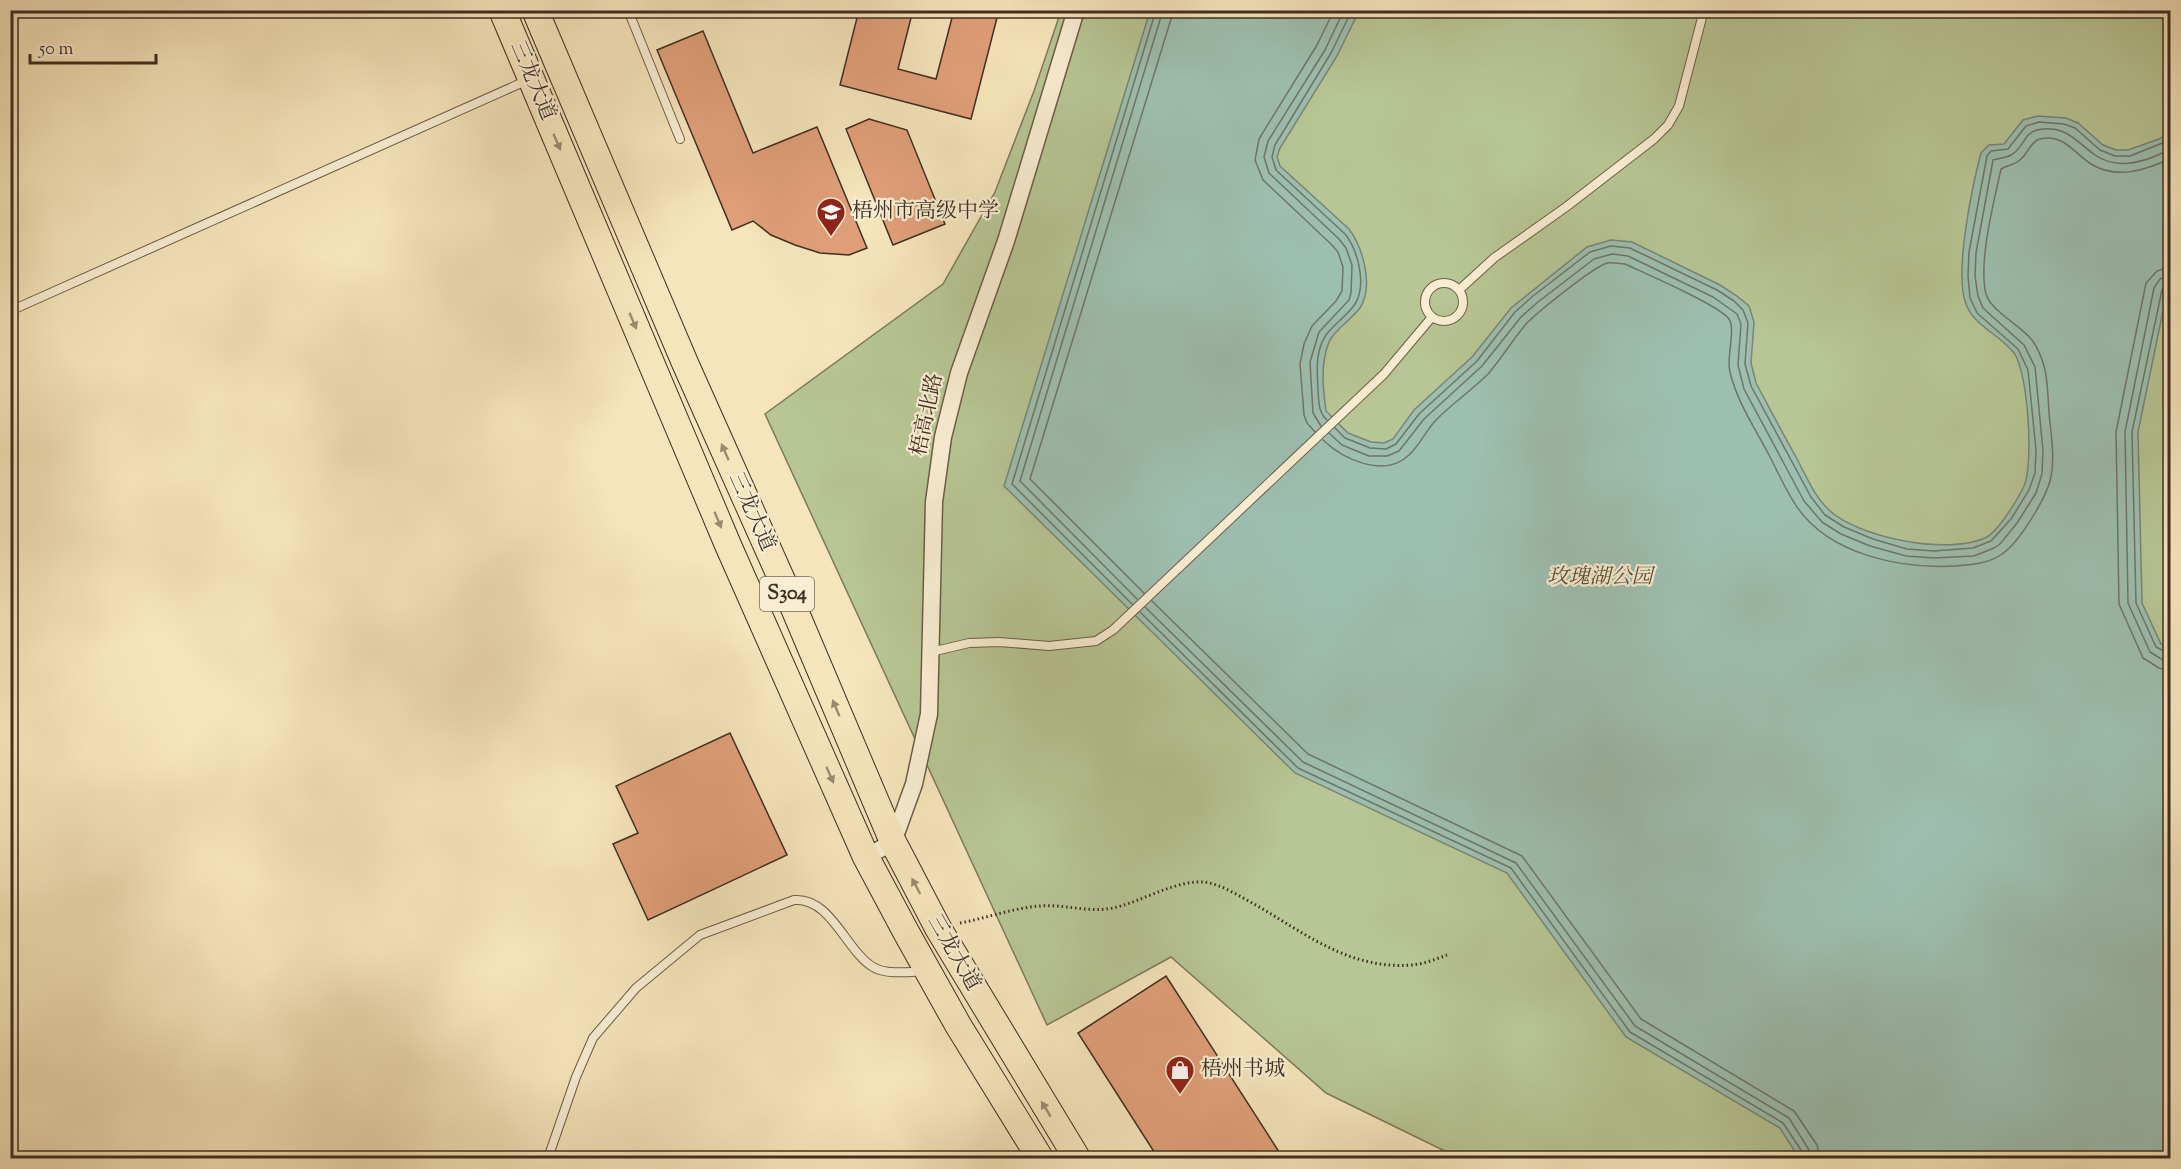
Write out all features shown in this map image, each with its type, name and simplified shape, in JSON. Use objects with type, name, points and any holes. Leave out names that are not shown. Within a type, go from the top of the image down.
[{"type":"main road","name":"三龙大道","points":[[502,10],[728,545],[867,857],[958,1025],[1040,1158]]},
{"type":"main road","name":"三龙大道","points":[[535,10],[893,842],[938,928],[1077,1158]]},
{"type":"street","name":"梧高北路","points":[[893,842],[914,784],[929,714],[934,502],[943,437],[959,373],[1006,241],[1077,10]]},
{"type":"street","points":[[867,857],[893,842]]},
{"type":"lane","points":[[628,10],[680,139]]},
{"type":"lane","points":[[1459,290],[1494,258],[1583,195],[1646,146],[1668,125],[1680,106],[1704,10]]},
{"type":"lane","points":[[10,311],[530,78]]},
{"type":"lane","points":[[1448,283],[1459,290],[1463,301],[1460,313],[1443,321],[1432,317],[1427,312],[1424,300],[1430,288],[1435,284],[1448,283]]},
{"type":"lane","points":[[931,652],[969,643],[999,642],[1049,646],[1096,641],[1113,630],[1373,384],[1432,317]]},
{"type":"lane","points":[[548,1158],[592,1038],[636,988],[700,935],[794,900],[805,899],[826,914],[866,962],[874,968],[889,972],[930,971]]},
{"type":"path","points":[[938,928],[1041,906],[1096,911],[1115,908],[1188,883],[1206,882],[1237,894],[1327,948],[1350,957],[1387,964],[1412,965],[1447,955]]},
{"type":"green space","name":"玫瑰湖公园","points":[[1061,11],[2170,11],[2170,1158],[1459,1158],[1326,1093],[1171,957],[1047,1025],[765,414],[943,284],[995,192],[1034,91]]},
{"type":"water","points":[[1150,11],[1359,11],[1337,56],[1280,148],[1277,157],[1280,166],[1349,229],[1359,246],[1365,267],[1364,299],[1360,308],[1329,342],[1323,368],[1326,411],[1348,433],[1371,442],[1384,443],[1393,439],[1414,410],[1472,357],[1511,308],[1587,247],[1611,240],[1632,242],[1720,285],[1749,306],[1754,322],[1751,363],[1756,383],[1811,485],[1828,509],[1842,519],[1881,536],[1928,544],[1951,545],[1987,537],[1997,528],[2013,506],[2027,475],[2028,418],[2019,363],[2008,346],[1973,317],[1968,310],[1962,287],[1963,249],[1981,153],[1989,145],[2004,144],[2023,120],[2038,116],[2066,118],[2078,123],[2103,145],[2116,150],[2128,150],[2170,133],[2170,277],[2138,432],[2142,603],[2161,644],[2170,649],[2170,1158],[1799,1158],[1780,1128],[1626,1037],[1507,873],[1295,773],[1004,486]]},
{"type":"building","points":[[859,10],[913,10],[898,69],[936,79],[954,10],[999,10],[971,119],[840,85]]},
{"type":"building","points":[[703,31],[753,153],[817,127],[867,248],[849,255],[820,253],[771,235],[753,221],[732,230],[657,50]]},
{"type":"building","points":[[869,119],[907,130],[945,224],[893,245],[846,129]]},
{"type":"building","points":[[730,733],[787,855],[648,920],[613,844],[638,833],[616,786]]},
{"type":"building","name":"梧州书城","points":[[1166,976],[1283,1158],[1158,1158],[1078,1033]]},
{"type":"place","name":"梧州市高级中学","points":[[831,238]]},
{"type":"place","name":"梧州书城","points":[[1180,1096]]}]
